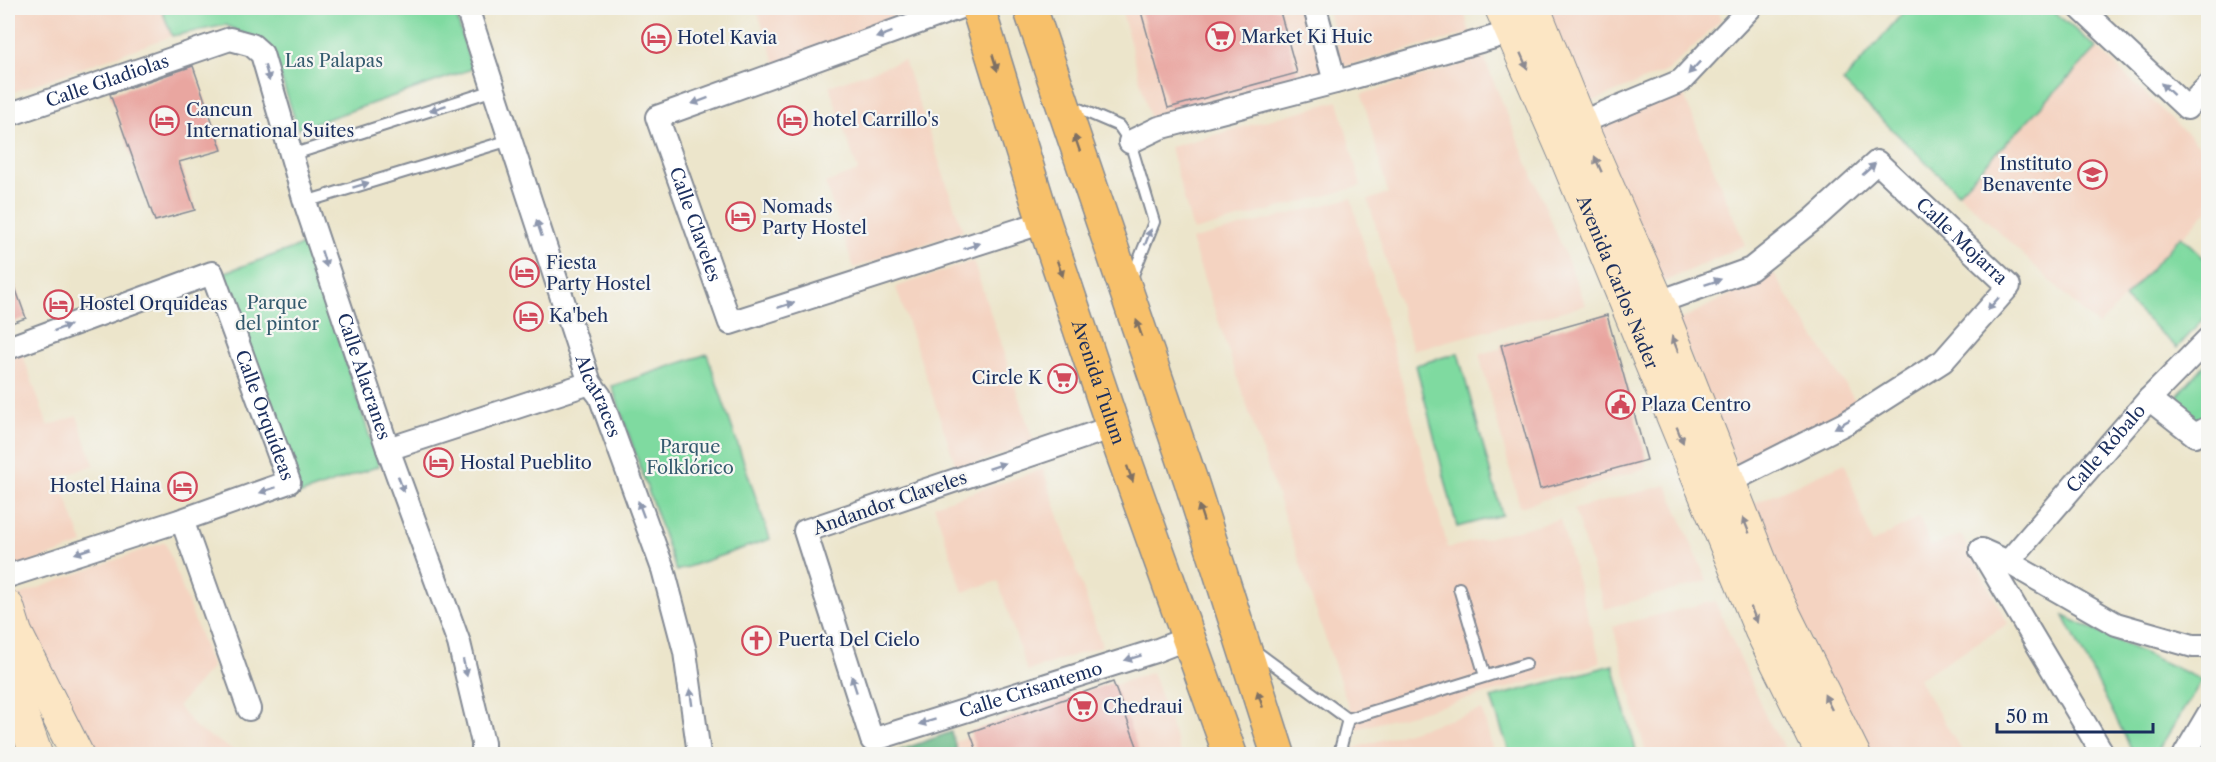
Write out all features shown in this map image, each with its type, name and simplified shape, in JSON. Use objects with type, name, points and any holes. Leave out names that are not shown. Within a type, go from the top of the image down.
[{"type":"main road","name":"Avenida Tulum","points":[[978,8],[1044,222],[1113,427],[1230,754]]},
{"type":"main road","points":[[1030,8],[1127,291],[1278,754]]},
{"type":"street","name":"Alcatraces","points":[[468,8],[590,383],[600,396],[663,569],[685,652],[699,754]]},
{"type":"street","name":"Calle Claveles","points":[[958,8],[657,117],[730,323],[1044,222]]},
{"type":"street","points":[[1315,8],[1335,82]]},
{"type":"street","name":"Avenida Carlos Nader","points":[[1534,8],[1580,123],[1761,631],[1822,754]]},
{"type":"street","points":[[1580,123],[1681,81],[1731,16],[1750,8]]},
{"type":"street","points":[[2079,8],[2187,108],[2208,86]]},
{"type":"street","points":[[1130,142],[1159,129],[1335,82],[1506,20]]},
{"type":"street","name":"Avenida Carlos Nader","points":[[1506,20],[1729,482],[1770,585],[1854,754]]},
{"type":"street","name":"Calle Alacranes","points":[[208,46],[230,39],[252,45],[262,54],[304,202],[388,448],[459,643],[483,743],[483,754]]},
{"type":"street","name":"Calle Gladiolas","points":[[8,115],[208,46]]},
{"type":"street","name":"Calle Mojarra","points":[[1644,307],[1751,269],[1815,218],[1877,162],[2009,286],[1943,361],[1846,423],[1729,482]]},
{"type":"street","name":"Calle Orquídeas","points":[[8,348],[212,273],[289,482],[182,520],[8,576]]},
{"type":"street","name":"Calle Róbalo","points":[[2008,562],[2150,399],[2208,339]]},
{"type":"street","points":[[388,448],[590,383]]},
{"type":"street","points":[[2150,399],[2194,435],[2208,428]]},
{"type":"street","name":"Andandor Claveles","points":[[872,740],[805,531],[1113,427]]},
{"type":"street","points":[[182,520],[249,709]]},
{"type":"street","points":[[2103,754],[1982,550],[2008,562],[2116,624],[2193,646],[2208,646]]},
{"type":"street","points":[[8,607],[16,633],[76,754]]},
{"type":"street","name":"Calle Crisantemo","points":[[872,740],[1155,651],[1188,638]]},
{"type":"street","points":[[8,674],[36,754]]},
{"type":"street","points":[[2185,754],[2208,715]]},
{"type":"lane","points":[[291,155],[494,90]]},
{"type":"lane","points":[[1063,102],[1119,126],[1130,142],[1154,222],[1127,291]]},
{"type":"lane","points":[[304,202],[510,140]]},
{"type":"lane","points":[[1459,588],[1485,676]]},
{"type":"lane","points":[[1242,641],[1348,719]]},
{"type":"lane","points":[[1348,719],[1526,664]]},
{"type":"lane","points":[[1340,754],[1348,719]]},
{"type":"shaded area","points":[[8,8],[161,8],[172,36],[8,94]]},
{"type":"shaded area","points":[[756,8],[890,8],[897,25],[777,67]]},
{"type":"shaded area","points":[[1121,8],[1309,8],[1327,75],[1151,122]]},
{"type":"shaded area","points":[[1327,8],[1463,8],[1470,33],[1343,67]]},
{"type":"shaded area","points":[[1544,8],[1716,8],[1721,20],[1669,70],[1584,105]]},
{"type":"shaded area","name":"Instituto Benavente","points":[[2097,48],[2208,154],[2208,210],[2098,326],[1958,193]]},
{"type":"shaded area","points":[[1484,58],[1586,305],[1413,350],[1368,200],[1388,193],[1362,94]]},
{"type":"shaded area","points":[[904,60],[963,231],[854,268],[825,183],[858,171],[829,86]]},
{"type":"shaded area","points":[[1682,91],[1745,245],[1659,284],[1594,127]]},
{"type":"shaded area","points":[[1338,101],[1361,186],[1193,231],[1170,147]]},
{"type":"shaded area","points":[[1351,198],[1448,548],[1560,519],[1601,663],[1356,729],[1191,240]]},
{"type":"shaded area","points":[[973,261],[1034,443],[957,469],[896,287]]},
{"type":"shaded area","points":[[1773,273],[1857,403],[1738,469],[1676,322]]},
{"type":"shaded area","points":[[1591,326],[1647,468],[1520,507],[1479,354]]},
{"type":"shaded area","points":[[22,353],[48,426],[77,416],[94,465],[59,478],[83,544],[8,571],[8,358]]},
{"type":"shaded area","points":[[1845,463],[1872,543],[1919,517],[1931,546],[1961,535],[2008,624],[1918,679],[1964,754],[1862,754],[1845,722],[1752,504]]},
{"type":"shaded area","points":[[1043,469],[1102,646],[1027,671],[998,581],[963,592],[934,505]]},
{"type":"shaded area","points":[[1667,485],[1707,581],[1605,609],[1574,509]]},
{"type":"shaded area","points":[[165,542],[212,667],[178,706],[197,729],[240,754],[79,754],[8,599]]},
{"type":"shaded area","points":[[1715,601],[1767,719],[1788,754],[1646,754],[1613,626]]},
{"type":"shaded area","name":"Chedraui","points":[[1152,672],[1181,754],[955,754],[951,743]]},
{"type":"shaded area","points":[[1482,710],[1494,754],[1357,754],[1354,748]]},
{"type":"green space","name":"Las Palapas","points":[[161,8],[454,8],[472,69],[298,129],[271,47],[226,25],[172,36]]},
{"type":"green space","points":[[1907,8],[2049,8],[2097,48],[1958,193],[1843,82]]},
{"type":"green space","points":[[2181,236],[2208,262],[2208,314],[2177,348],[2124,298]]},
{"type":"green space","name":"Parque del pintor","points":[[308,243],[379,466],[287,499],[209,278]]},
{"type":"green space","points":[[1458,353],[1502,515],[1457,527],[1416,365]]},
{"type":"green space","name":"Parque Folklórico","points":[[707,354],[770,539],[676,571],[612,386]]},
{"type":"green space","points":[[2208,361],[2208,422],[2199,427],[2172,402]]},
{"type":"green space","points":[[2064,616],[2202,680],[2156,754],[2134,754]]},
{"type":"green space","points":[[1613,665],[1637,754],[1510,754],[1491,698]]},
{"type":"green space","points":[[951,732],[958,754],[890,754]]},
{"type":"building","points":[[1140,8],[1279,8],[1297,73],[1168,108]]},
{"type":"building","name":"Cancun International Suites","points":[[193,66],[222,150],[179,162],[195,210],[155,221],[110,94]]},
{"type":"building","points":[[8,273],[10,273],[26,318],[8,324]]},
{"type":"building","points":[[1607,315],[1647,460],[1540,489],[1501,345]]},
{"type":"building","name":"Chedraui","points":[[1113,682],[1140,754],[978,754],[970,732]]},
{"type":"place","name":"Market Ki Huic","points":[[1220,37]]},
{"type":"place","name":"Hotel Kavia","points":[[656,38]]},
{"type":"place","name":"Cancun International Suites","points":[[165,120]]},
{"type":"place","name":"hotel Carrillo's","points":[[792,120]]},
{"type":"place","name":"Instituto Benavente","points":[[2093,174]]},
{"type":"place","name":"Nomads Party Hostel","points":[[741,217]]},
{"type":"place","name":"Fiesta Party Hostel","points":[[525,273]]},
{"type":"place","name":"Hostel Orquideas","points":[[58,304]]},
{"type":"place","name":"Ka'beh","points":[[528,316]]},
{"type":"place","name":"Circle K","points":[[1063,378]]},
{"type":"place","name":"Plaza Centro","points":[[1620,405]]},
{"type":"place","name":"Hostal Pueblito","points":[[439,463]]},
{"type":"place","name":"Hostel Haina","points":[[182,486]]},
{"type":"place","name":"Puerta Del Cielo","points":[[757,640]]},
{"type":"place","name":"Chedraui","points":[[1082,707]]}]
